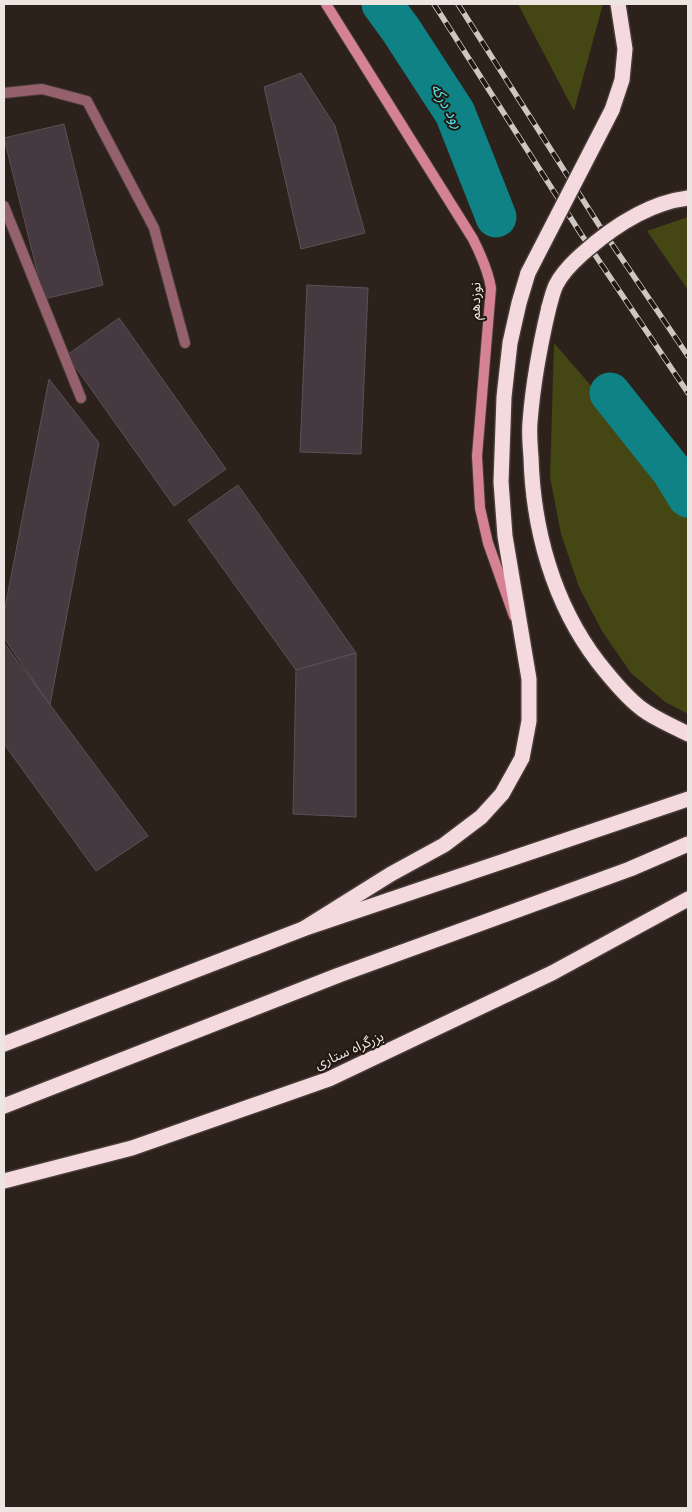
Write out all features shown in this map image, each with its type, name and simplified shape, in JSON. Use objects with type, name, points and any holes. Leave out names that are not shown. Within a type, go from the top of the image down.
[{"type":"highway","points":[[303,929],[390,874],[444,845],[480,817],[502,794],[522,758],[529,721],[529,679],[505,536],[501,482],[504,397],[510,343],[518,303],[528,273],[612,110],[622,80],[625,49],[618,4]]},
{"type":"highway","points":[[688,198],[660,204],[613,228],[599,238],[567,269],[556,286],[539,348],[530,424],[531,481],[540,534],[555,585],[566,613],[586,646],[611,679],[642,709],[688,734]]},
{"type":"highway","points":[[4,1044],[303,929],[688,799]]},
{"type":"highway","points":[[4,1106],[339,975],[630,869],[688,844]]},
{"type":"highway","name":"بزرگراه ستاری","points":[[4,1181],[132,1148],[329,1078],[552,973],[688,899]]},
{"type":"street","name":"نوزدهم","points":[[326,4],[473,238],[484,260],[491,288],[478,456],[480,508],[488,543],[502,587],[522,637]]},
{"type":"lane","points":[[4,93],[42,89],[87,101],[154,228],[185,343]]},
{"type":"lane","points":[[4,206],[81,398]]},
{"type":"shaded area","points":[[518,4],[603,4],[574,111]]},
{"type":"shaded area","points":[[688,217],[688,290],[647,231]]},
{"type":"shaded area","points":[[554,343],[620,419],[688,514],[688,714],[665,702],[631,673],[602,631],[579,587],[561,534],[550,477]]},
{"type":"building","points":[[301,73],[335,126],[365,233],[301,249],[264,87]]},
{"type":"building","points":[[64,124],[103,285],[44,299],[4,138]]},
{"type":"building","points":[[307,285],[368,288],[361,454],[300,452]]},
{"type":"building","points":[[119,318],[226,469],[174,506],[67,355]]},
{"type":"building","points":[[49,379],[99,443],[50,705],[4,638],[4,613]]},
{"type":"building","points":[[238,485],[356,653],[296,670],[188,520]]},
{"type":"building","points":[[4,643],[148,836],[96,871],[4,744]]},
{"type":"building","points":[[356,653],[356,817],[293,814],[296,670]]},
{"type":"waterway","name":"رود درکه","points":[[382,4],[455,113],[496,217]]},
{"type":"waterway","name":"رود درکه","points":[[610,393],[672,471],[688,497]]},
{"type":"railway","points":[[434,4],[581,234],[688,393]]},
{"type":"railway","points":[[458,4],[599,225],[688,356]]}]
